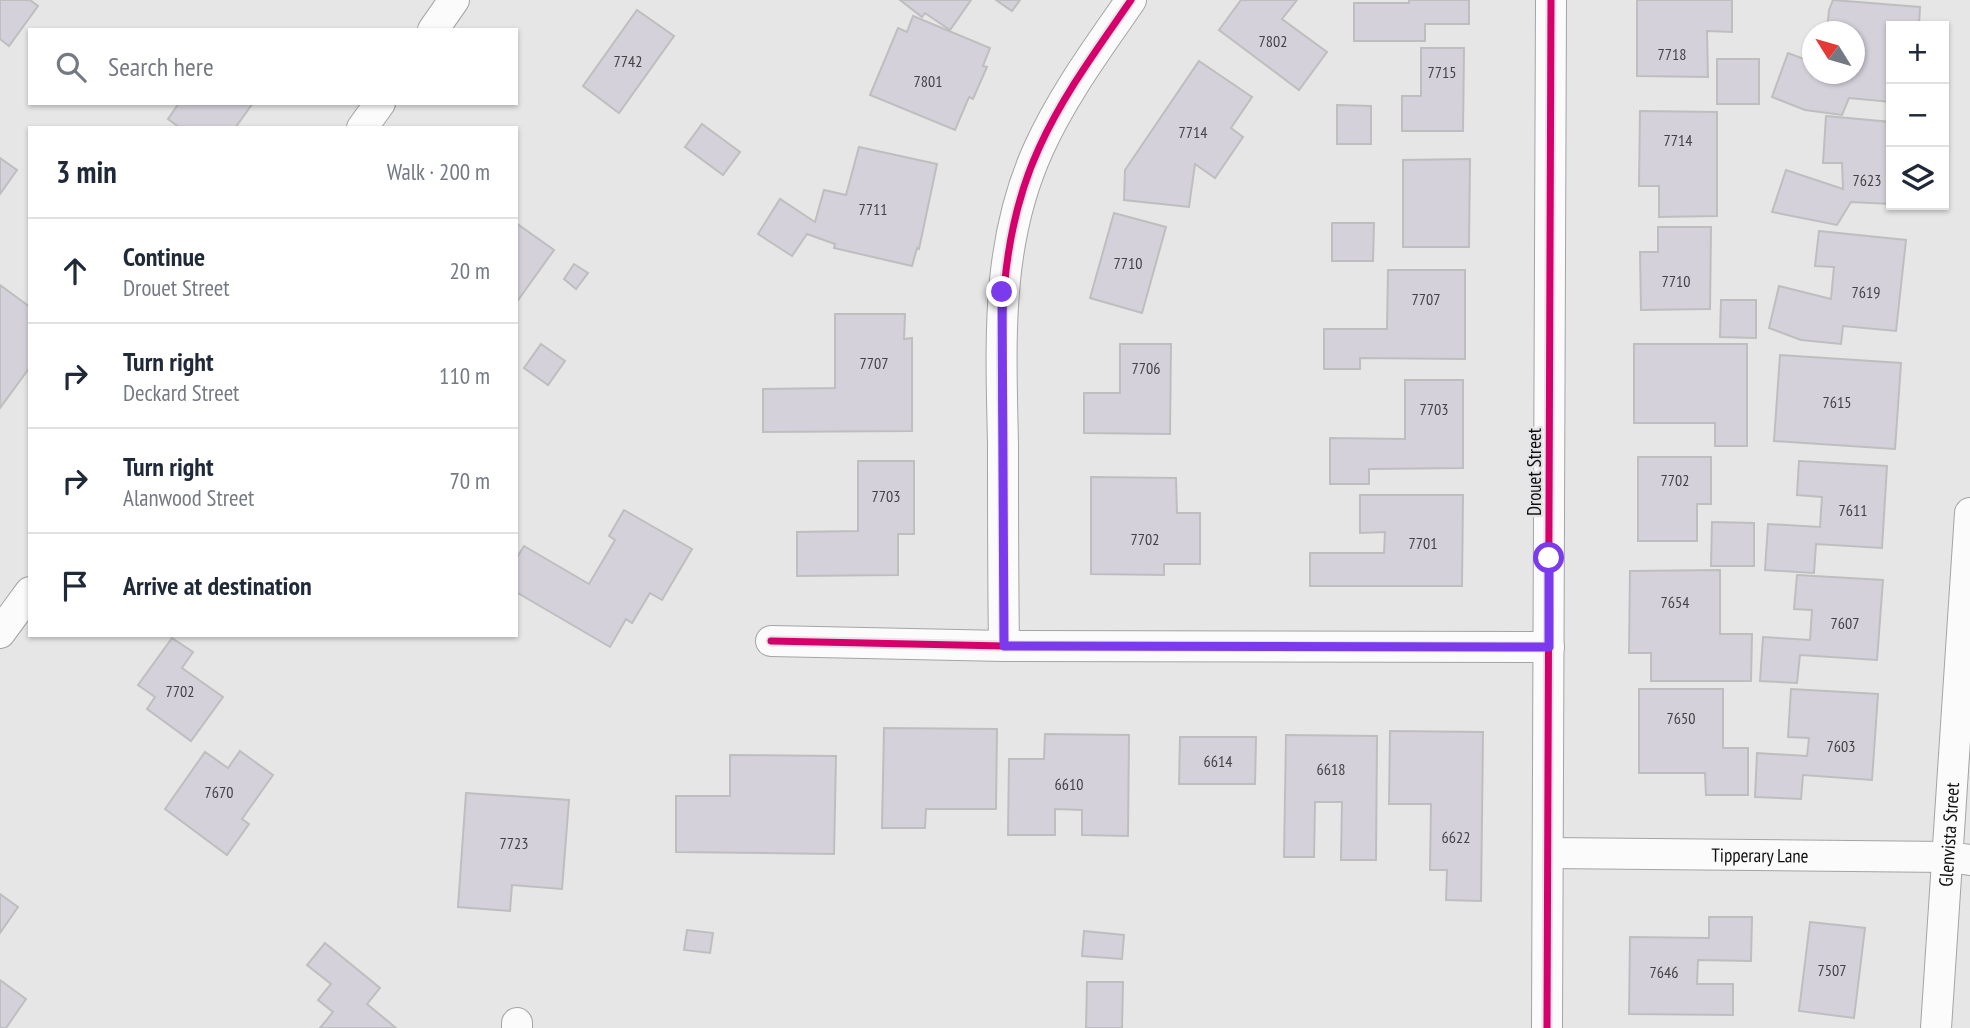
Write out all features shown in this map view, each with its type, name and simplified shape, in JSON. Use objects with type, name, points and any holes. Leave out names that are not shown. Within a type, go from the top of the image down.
[{"type":"street","points":[[434,28],[454,0]]},
{"type":"street","points":[[1004,646],[1001,345],[1002,292],[1009,241],[1038,150],[1072,86],[1130,0]]},
{"type":"street","name":"Drouet Street","points":[[1547,1028],[1551,0]]},
{"type":"street","points":[[363,126],[379,105]]},
{"type":"street","name":"Glenvista Street","points":[[1936,1028],[1958,859],[1970,513]]},
{"type":"street","points":[[0,634],[28,595]]},
{"type":"street","points":[[771,641],[1004,646],[1549,647]]},
{"type":"street","name":"Tipperary Lane","points":[[1548,853],[1958,859]]},
{"type":"building","points":[[0,0],[30,0],[38,6],[9,46],[0,39]]},
{"type":"building","points":[[900,0],[971,0],[950,30],[925,13],[922,17]]},
{"type":"building","points":[[996,0],[1020,0],[1012,11]]},
{"type":"building","points":[[1241,0],[1297,0],[1282,19],[1327,52],[1299,90],[1219,30]]},
{"type":"building","points":[[1409,0],[1469,0],[1469,24],[1425,24],[1425,41],[1354,41],[1354,3],[1409,3]]},
{"type":"building","points":[[1637,0],[1732,0],[1732,32],[1707,31],[1708,77],[1637,76]]},
{"type":"building","points":[[1833,0],[1920,7],[1919,21],[1886,21],[1886,102],[1849,98],[1842,115],[1805,110],[1772,97],[1788,53],[1802,58],[1802,84],[1865,84],[1865,21],[1828,21]]},
{"type":"building","points":[[637,10],[674,36],[619,113],[583,86]]},
{"type":"building","points":[[913,16],[990,48],[983,66],[987,67],[973,99],[969,97],[955,130],[870,95],[898,28],[907,32]]},
{"type":"building","points":[[1421,48],[1464,48],[1463,131],[1402,131],[1402,96],[1421,96]]},
{"type":"building","points":[[1717,59],[1759,59],[1759,104],[1717,104]]},
{"type":"building","points":[[1199,61],[1252,97],[1231,128],[1243,137],[1215,178],[1195,164],[1189,207],[1124,200],[1125,170]]},
{"type":"building","points":[[178,105],[252,105],[236,126],[177,126],[168,119]]},
{"type":"building","points":[[1337,105],[1371,106],[1371,144],[1337,144]]},
{"type":"building","points":[[1640,111],[1717,112],[1717,216],[1659,217],[1659,186],[1639,186]]},
{"type":"building","points":[[1826,116],[1886,122],[1886,204],[1851,202],[1837,225],[1772,212],[1786,170],[1843,189],[1842,163],[1823,163]]},
{"type":"building","points":[[702,124],[740,152],[723,175],[685,147]]},
{"type":"building","points":[[859,147],[937,164],[919,249],[917,248],[912,266],[834,248],[835,244],[807,234],[792,256],[758,234],[780,199],[815,222],[824,190],[846,195]]},
{"type":"building","points":[[0,158],[17,170],[0,194]]},
{"type":"building","points":[[1470,159],[1469,247],[1403,247],[1403,160]]},
{"type":"building","points":[[1114,213],[1166,227],[1142,313],[1090,298]]},
{"type":"building","points":[[1332,223],[1374,223],[1373,261],[1332,261]]},
{"type":"building","points":[[518,224],[554,250],[518,300]]},
{"type":"building","points":[[1658,227],[1711,227],[1710,309],[1641,310],[1640,252],[1658,252]]},
{"type":"building","points":[[1819,231],[1906,240],[1896,331],[1843,326],[1841,344],[1801,340],[1769,328],[1779,286],[1831,299],[1834,267],[1815,266]]},
{"type":"building","points":[[574,264],[588,273],[576,289],[564,279]]},
{"type":"building","points":[[1388,270],[1465,270],[1465,359],[1360,358],[1360,369],[1324,369],[1324,329],[1387,329]]},
{"type":"building","points":[[0,285],[28,306],[28,370],[0,408]]},
{"type":"building","points":[[1721,300],[1756,300],[1756,338],[1720,337]]},
{"type":"building","points":[[835,314],[905,314],[904,339],[912,338],[912,431],[763,432],[763,389],[835,388]]},
{"type":"building","points":[[541,344],[565,361],[548,385],[524,368]]},
{"type":"building","points":[[1120,344],[1171,344],[1170,434],[1084,433],[1084,393],[1120,393]]},
{"type":"building","points":[[1634,344],[1747,344],[1747,446],[1715,446],[1715,423],[1634,423]]},
{"type":"building","points":[[1780,355],[1901,363],[1895,449],[1774,441]]},
{"type":"building","points":[[1405,380],[1463,380],[1463,468],[1369,469],[1369,484],[1330,484],[1330,438],[1405,439]]},
{"type":"building","points":[[1638,457],[1711,457],[1711,504],[1697,504],[1697,541],[1638,541]]},
{"type":"building","points":[[858,461],[914,461],[914,534],[898,534],[898,575],[797,576],[797,532],[858,531]]},
{"type":"building","points":[[1799,461],[1887,466],[1882,548],[1816,544],[1814,573],[1765,570],[1768,524],[1820,527],[1822,497],[1797,495]]},
{"type":"building","points":[[1091,477],[1176,478],[1177,513],[1200,513],[1200,564],[1164,564],[1164,575],[1091,574]]},
{"type":"building","points":[[1360,495],[1463,495],[1462,586],[1310,586],[1310,553],[1384,553],[1385,532],[1360,533]]},
{"type":"building","points":[[624,510],[692,549],[662,600],[650,593],[632,623],[626,619],[610,647],[518,593],[518,556],[524,546],[589,584],[615,540],[609,536]]},
{"type":"building","points":[[1712,522],[1754,523],[1754,566],[1711,566]]},
{"type":"building","points":[[1720,570],[1720,634],[1752,634],[1751,681],[1651,681],[1651,653],[1629,653],[1630,571]]},
{"type":"building","points":[[1797,575],[1883,580],[1877,660],[1800,655],[1797,683],[1760,681],[1763,637],[1810,640],[1812,610],[1794,609]]},
{"type":"building","points":[[172,638],[193,652],[182,668],[223,697],[191,741],[147,709],[155,697],[138,685]]},
{"type":"building","points":[[1639,689],[1723,689],[1723,748],[1748,748],[1748,795],[1706,795],[1705,773],[1639,773]]},
{"type":"building","points":[[1791,689],[1878,694],[1872,780],[1803,775],[1801,799],[1755,797],[1757,753],[1807,756],[1809,738],[1788,737]]},
{"type":"building","points":[[884,728],[997,729],[996,809],[926,809],[925,828],[882,828]]},
{"type":"building","points":[[1390,731],[1483,732],[1481,901],[1446,900],[1447,870],[1430,870],[1431,804],[1389,804]]},
{"type":"building","points":[[1045,734],[1129,735],[1128,836],[1082,835],[1082,810],[1055,809],[1055,835],[1008,835],[1009,759],[1044,759]]},
{"type":"building","points":[[1286,735],[1377,736],[1376,860],[1341,860],[1342,802],[1315,802],[1314,857],[1284,857]]},
{"type":"building","points":[[1180,737],[1256,737],[1255,784],[1179,784]]},
{"type":"building","points":[[240,751],[273,775],[242,819],[249,824],[227,855],[165,809],[205,752],[228,768]]},
{"type":"building","points":[[730,755],[836,756],[834,854],[676,852],[676,796],[730,796]]},
{"type":"building","points":[[466,793],[569,800],[562,889],[512,885],[510,911],[458,907]]},
{"type":"building","points":[[0,894],[18,907],[0,933]]},
{"type":"building","points":[[1709,917],[1752,917],[1751,961],[1698,960],[1697,984],[1733,984],[1733,1015],[1629,1014],[1630,937],[1709,938]]},
{"type":"building","points":[[1810,922],[1865,928],[1854,1018],[1799,1011]]},
{"type":"building","points":[[687,930],[713,933],[710,953],[684,950]]},
{"type":"building","points":[[1084,931],[1124,935],[1122,959],[1082,956]]},
{"type":"building","points":[[325,943],[380,988],[367,1004],[396,1028],[320,1028],[333,1012],[318,1000],[331,984],[307,965]]},
{"type":"building","points":[[0,980],[26,999],[6,1028],[0,1028]]},
{"type":"building","points":[[1087,982],[1123,982],[1122,1028],[1086,1028]]},
{"type":"cycle path","points":[[1004,646],[1002,332],[1008,257],[1015,221],[1025,184],[1048,128],[1131,0]]},
{"type":"cycle path","points":[[1547,1028],[1551,0]]},
{"type":"cycle path","points":[[771,641],[1004,646],[1549,647]]},
{"type":"route","points":[[1002,292],[1004,646],[1549,647],[1549,558]]}]
